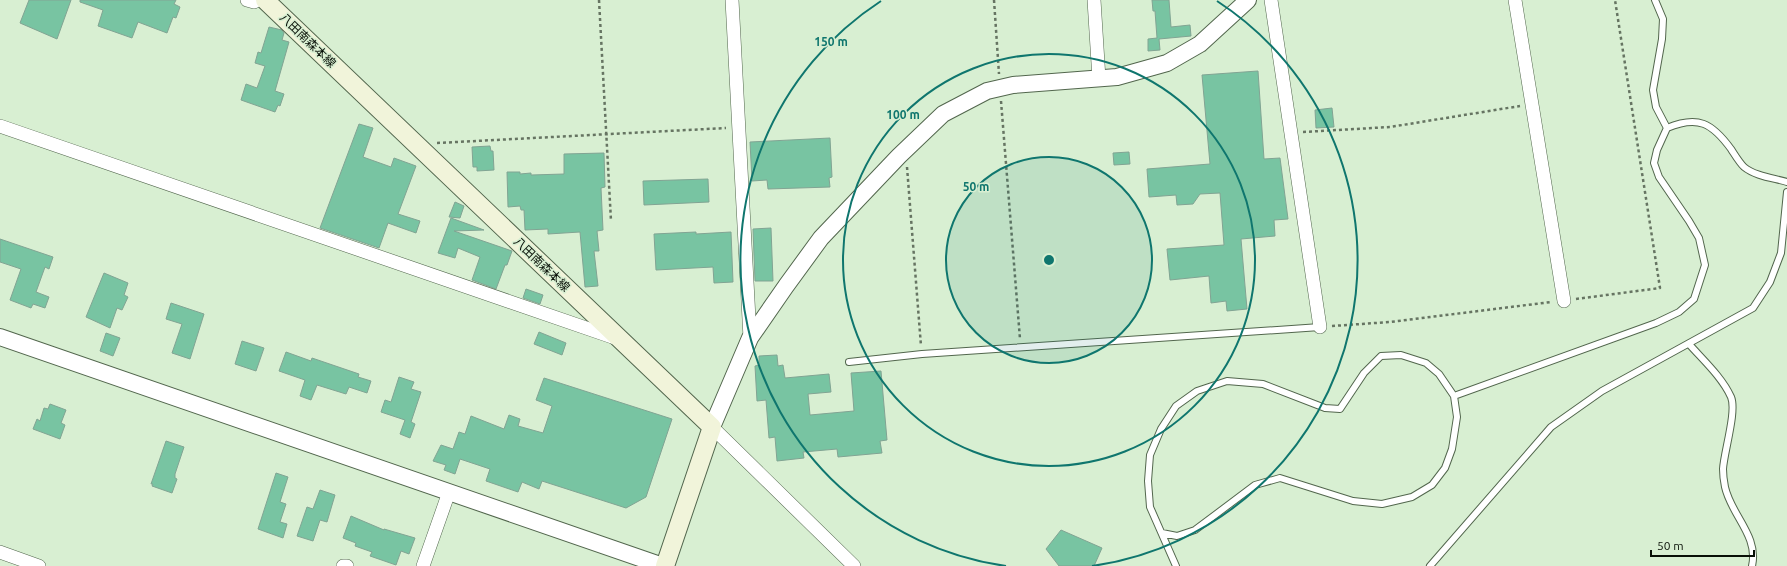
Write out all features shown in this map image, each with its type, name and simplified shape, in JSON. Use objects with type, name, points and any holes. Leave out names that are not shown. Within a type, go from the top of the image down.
[{"type":"main road","name":"八田南森本線","points":[[266,0],[712,427]]},
{"type":"main road","points":[[664,566],[712,427]]},
{"type":"street","points":[[247,0],[254,2],[257,0]]},
{"type":"street","points":[[732,0],[750,338]]},
{"type":"street","points":[[1094,0],[1099,79]]},
{"type":"street","points":[[854,566],[712,427],[750,338],[821,238],[899,156],[943,114],[987,91],[1012,85],[1117,77],[1168,64],[1200,44],[1248,0]]},
{"type":"street","points":[[1271,0],[1320,327]]},
{"type":"street","points":[[1515,0],[1564,301]]},
{"type":"street","points":[[0,126],[622,341]]},
{"type":"street","points":[[0,337],[664,566]]},
{"type":"street","points":[[423,566],[449,492]]},
{"type":"street","points":[[0,552],[39,566]]},
{"type":"lane","points":[[1655,0],[1662,19],[1662,39],[1653,90],[1656,106],[1666,128]]},
{"type":"lane","points":[[1454,396],[1656,323],[1679,312],[1694,299],[1705,265],[1699,238],[1659,177],[1654,163],[1657,150],[1666,128],[1680,122],[1691,121],[1707,124],[1720,134],[1743,167],[1756,174],[1787,182]]},
{"type":"lane","points":[[1430,566],[1551,427],[1602,392],[1753,308],[1770,282],[1781,253],[1787,192]]},
{"type":"lane","points":[[849,362],[922,354],[1320,327]]},
{"type":"lane","points":[[1689,344],[1719,378],[1732,398],[1731,421],[1723,469],[1726,488],[1733,509],[1750,537],[1754,558],[1752,566]]},
{"type":"lane","points":[[1162,533],[1177,536],[1195,530],[1255,485],[1280,478],[1353,501],[1382,504],[1412,497],[1432,485],[1445,468],[1452,449],[1457,417],[1454,396],[1439,374],[1426,364],[1401,355],[1381,356],[1364,373],[1340,409],[1325,408],[1263,384],[1227,381],[1197,391],[1176,406],[1161,429],[1150,455],[1148,481],[1150,507],[1176,566]]},
{"type":"path","points":[[599,0],[611,221]]},
{"type":"path","points":[[994,0],[1021,348]]},
{"type":"path","points":[[1290,132],[1390,127],[1532,104]]},
{"type":"path","points":[[417,144],[739,128]]},
{"type":"path","points":[[899,156],[908,168],[922,354]]},
{"type":"building","points":[[29,0],[71,0],[57,39],[20,23]]},
{"type":"building","points":[[80,0],[176,0],[174,4],[180,7],[176,18],[173,17],[167,33],[138,22],[132,38],[98,26],[103,10],[80,2]]},
{"type":"building","points":[[1152,0],[1169,0],[1171,27],[1190,25],[1191,36],[1159,39],[1160,50],[1148,51],[1148,39],[1157,38],[1155,11],[1153,11]]},
{"type":"building","points":[[269,27],[282,30],[284,33],[282,40],[289,42],[275,91],[284,94],[280,106],[278,105],[275,112],[241,100],[246,84],[257,88],[265,66],[255,63],[258,52],[261,53]]},
{"type":"building","points":[[1258,71],[1264,159],[1280,158],[1288,219],[1274,220],[1275,236],[1241,239],[1247,309],[1227,311],[1226,301],[1211,303],[1209,276],[1170,280],[1167,249],[1224,245],[1220,193],[1200,194],[1193,204],[1177,205],[1176,195],[1149,197],[1147,169],[1210,164],[1202,75]]},
{"type":"building","points":[[1332,108],[1334,127],[1316,128],[1315,110]]},
{"type":"building","points":[[359,124],[373,128],[363,157],[391,167],[394,158],[416,166],[398,214],[420,221],[416,233],[388,223],[379,248],[320,228]]},
{"type":"building","points":[[830,138],[832,177],[829,178],[830,187],[768,189],[767,180],[752,181],[750,142]]},
{"type":"building","points":[[490,146],[491,151],[493,151],[494,170],[477,171],[477,167],[473,167],[472,147]]},
{"type":"building","points":[[1129,152],[1130,164],[1114,165],[1113,153]]},
{"type":"building","points":[[604,153],[605,187],[601,188],[603,230],[597,231],[599,251],[594,251],[598,286],[585,287],[580,232],[548,234],[548,229],[525,230],[524,210],[521,210],[520,206],[508,207],[507,172],[520,172],[520,174],[531,173],[531,175],[564,174],[564,154]]},
{"type":"building","points":[[708,179],[709,202],[644,205],[643,181]]},
{"type":"building","points":[[455,202],[464,206],[460,218],[449,217]]},
{"type":"building","points":[[451,218],[484,230],[454,231],[512,251],[496,289],[472,280],[480,257],[458,248],[455,258],[438,253]]},
{"type":"building","points":[[771,228],[773,281],[755,281],[753,229]]},
{"type":"building","points":[[696,232],[696,234],[731,232],[733,282],[714,283],[713,267],[656,270],[654,234]]},
{"type":"building","points":[[0,239],[53,257],[49,269],[45,267],[36,292],[49,297],[45,308],[33,304],[31,308],[10,300],[21,269],[0,262]]},
{"type":"building","points":[[104,273],[128,283],[124,295],[128,297],[122,310],[117,308],[110,328],[86,317]]},
{"type":"building","points":[[526,289],[543,295],[540,304],[523,298]]},
{"type":"building","points":[[171,303],[204,314],[190,359],[172,353],[182,324],[166,319]]},
{"type":"building","points":[[539,332],[566,343],[562,355],[534,344]]},
{"type":"building","points":[[106,333],[120,338],[113,356],[100,351]]},
{"type":"building","points":[[242,341],[264,348],[256,371],[235,364]]},
{"type":"building","points":[[286,352],[311,361],[312,358],[359,374],[358,377],[371,381],[367,393],[349,387],[346,394],[317,385],[311,400],[300,396],[305,380],[279,371]]},
{"type":"building","points":[[777,355],[778,366],[783,365],[785,378],[829,374],[831,392],[808,394],[810,415],[854,411],[851,373],[881,371],[887,440],[880,441],[882,453],[838,457],[837,449],[803,452],[804,458],[777,461],[775,437],[769,438],[766,400],[757,401],[755,366],[759,365],[759,356]]},
{"type":"building","points":[[399,377],[414,382],[411,389],[421,392],[411,422],[415,424],[410,438],[400,434],[405,420],[381,412],[385,400],[391,402]]},
{"type":"building","points":[[544,378],[672,419],[646,497],[626,508],[542,481],[539,489],[522,482],[518,492],[486,481],[490,469],[460,459],[455,474],[444,470],[446,465],[433,461],[441,445],[453,449],[459,432],[465,434],[471,416],[504,429],[509,415],[520,419],[518,426],[543,433],[552,406],[536,400]]},
{"type":"building","points":[[50,404],[66,410],[61,423],[65,425],[60,439],[33,429],[37,419],[40,421],[44,408],[48,409]]},
{"type":"building","points":[[166,441],[184,447],[175,474],[175,478],[177,479],[172,493],[152,486],[153,484],[151,484]]},
{"type":"building","points":[[276,473],[288,477],[280,502],[286,504],[280,522],[287,524],[283,538],[258,529]]},
{"type":"building","points":[[320,490],[335,495],[327,522],[320,520],[313,541],[297,536],[307,507],[313,509]]},
{"type":"building","points":[[351,516],[384,530],[415,538],[409,554],[401,551],[396,565],[370,556],[372,552],[355,546],[356,543],[343,538]]},
{"type":"building","points":[[1061,530],[1102,548],[1094,566],[1059,566],[1046,549]]}]
